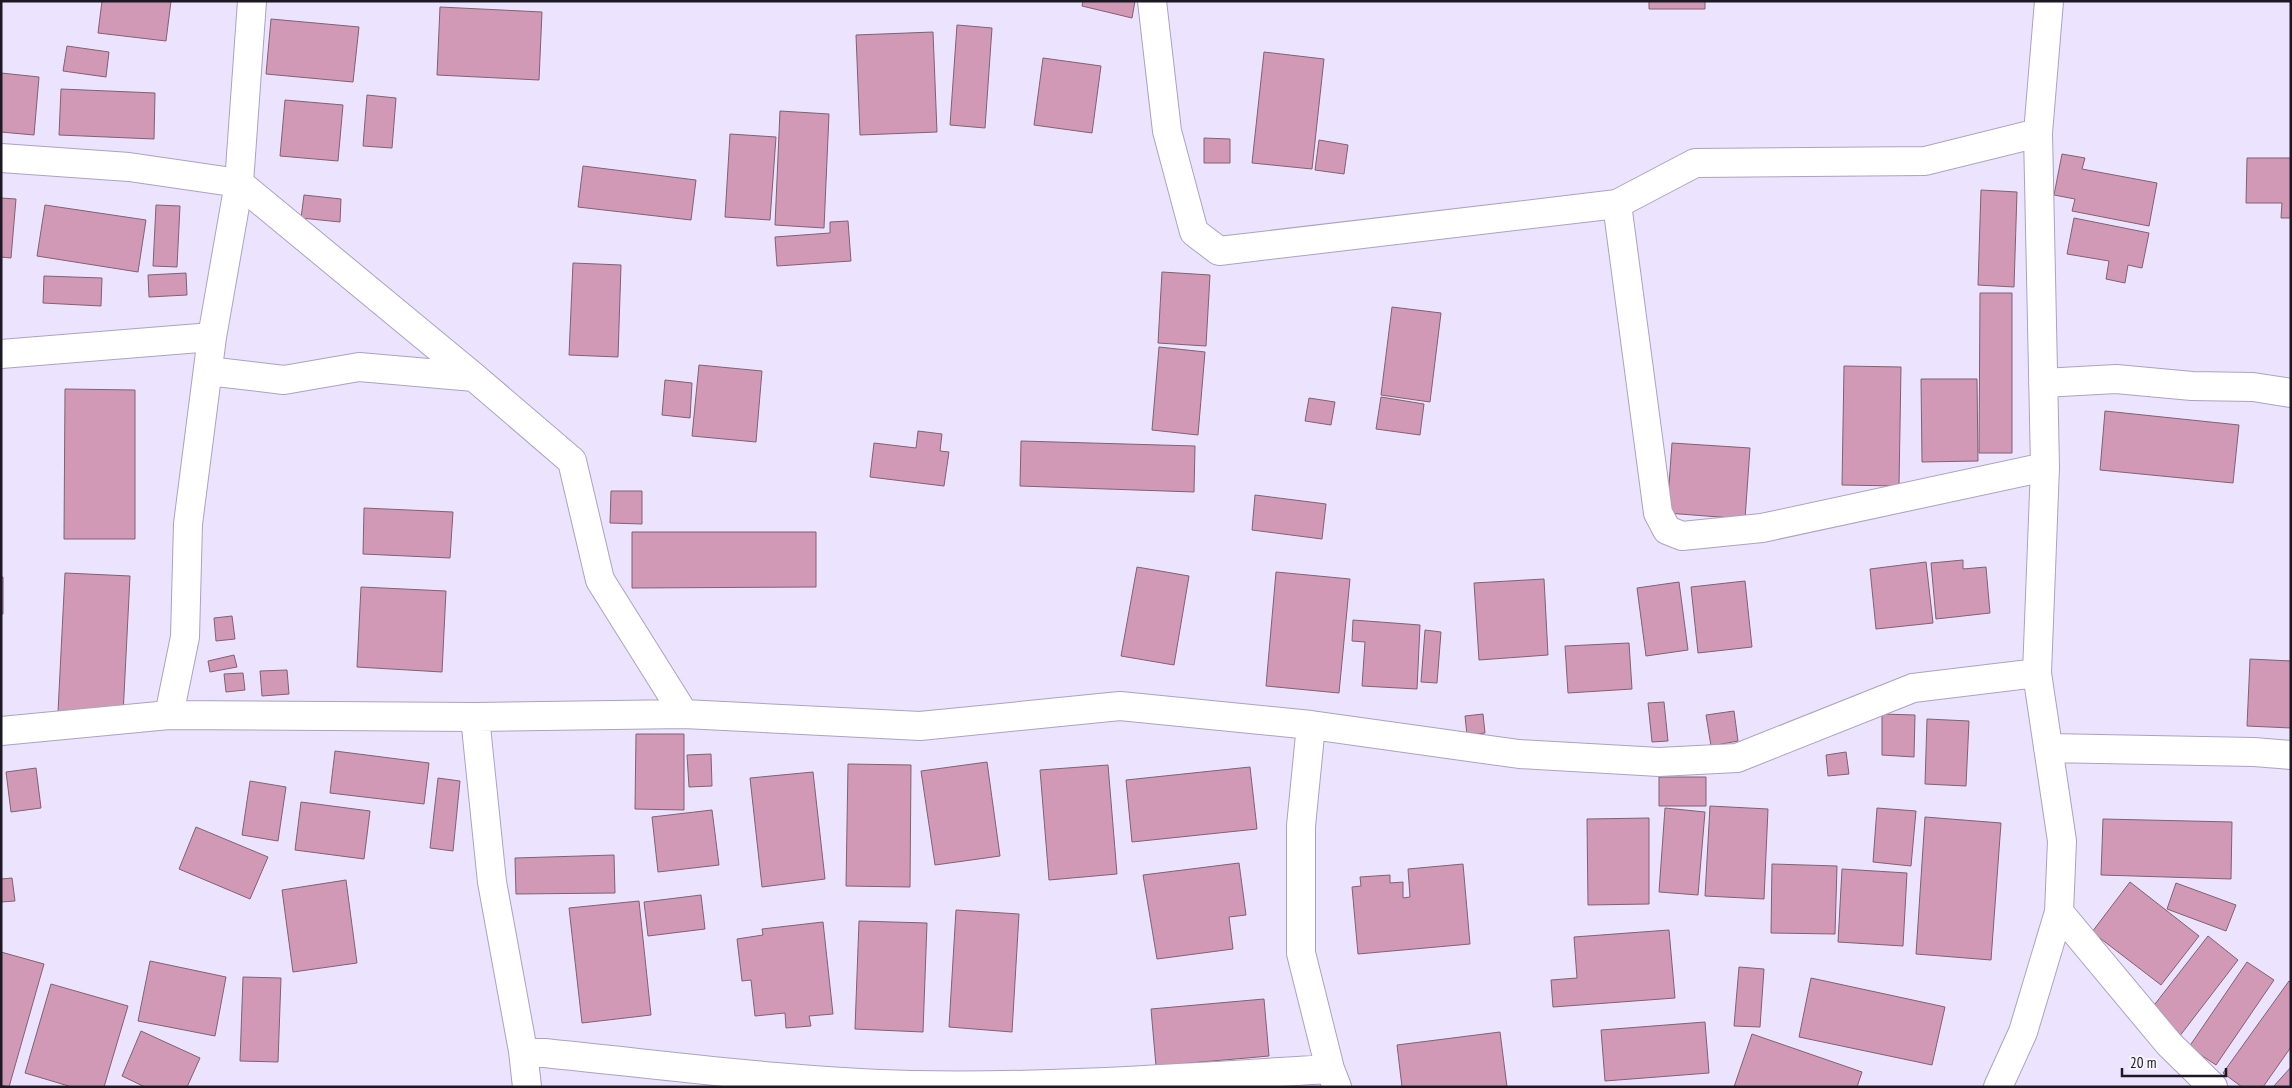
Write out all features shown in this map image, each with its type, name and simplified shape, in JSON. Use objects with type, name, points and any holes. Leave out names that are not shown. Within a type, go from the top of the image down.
[{"type":"street","points":[[169,715],[185,637],[188,524],[212,337],[239,183],[252,1]]},
{"type":"street","points":[[1152,1],[1167,131],[1194,232],[1219,251],[1617,204],[1695,163],[1924,161],[2038,133]]},
{"type":"street","points":[[1998,1087],[2023,1032],[2059,912],[2062,841],[2037,673],[2045,467],[2038,133],[2049,1]]},
{"type":"street","points":[[1,158],[129,167],[239,183],[474,377],[572,461],[600,580],[684,714]]},
{"type":"street","points":[[1617,204],[1658,513],[1668,530],[1682,536],[1762,528],[2045,467]]},
{"type":"street","points":[[1,354],[212,337]]},
{"type":"street","points":[[208,371],[284,380],[359,367],[474,377]]},
{"type":"street","points":[[2043,383],[2116,379],[2192,386],[2253,387],[2291,393]]},
{"type":"street","points":[[1,731],[169,715],[475,717],[684,714],[920,726],[1120,706],[1311,725],[1519,754],[1659,762],[1737,758],[1912,688],[2037,673]]},
{"type":"street","points":[[475,717],[492,882],[523,1051],[527,1087]]},
{"type":"street","points":[[523,1051],[826,1081],[912,1086],[1076,1085],[1334,1078],[1301,953],[1301,826],[1311,725]]},
{"type":"street","points":[[2048,748],[2254,752],[2291,755]]},
{"type":"street","points":[[2059,912],[2168,1044],[2213,1087]]},
{"type":"building","points":[[102,1],[171,1],[166,41],[98,33]]},
{"type":"building","points":[[1083,1],[1135,1],[1132,18],[1082,6]]},
{"type":"building","points":[[1649,1],[1705,1],[1705,9],[1649,9]]},
{"type":"building","points":[[440,7],[542,12],[539,80],[437,75]]},
{"type":"building","points":[[271,19],[359,27],[353,82],[266,74]]},
{"type":"building","points":[[957,25],[992,28],[985,128],[950,125]]},
{"type":"building","points":[[933,32],[937,132],[860,135],[856,35]]},
{"type":"building","points":[[67,46],[109,52],[106,77],[63,71]]},
{"type":"building","points":[[1264,52],[1324,59],[1312,169],[1252,163]]},
{"type":"building","points":[[1043,58],[1101,66],[1092,133],[1034,125]]},
{"type":"building","points":[[1,73],[39,77],[34,135],[1,132]]},
{"type":"building","points":[[61,89],[155,93],[154,139],[59,135]]},
{"type":"building","points":[[367,95],[396,98],[392,148],[363,146]]},
{"type":"building","points":[[285,100],[343,105],[338,161],[280,156]]},
{"type":"building","points":[[780,111],[829,114],[824,228],[775,225]]},
{"type":"building","points":[[730,134],[776,137],[770,220],[725,217]]},
{"type":"building","points":[[1204,138],[1230,139],[1230,163],[1204,163]]},
{"type":"building","points":[[1319,140],[1348,145],[1344,174],[1315,170]]},
{"type":"building","points":[[2062,154],[2085,158],[2082,169],[2157,183],[2149,226],[2072,211],[2075,199],[2054,195]]},
{"type":"building","points":[[2247,158],[2291,158],[2291,218],[2281,218],[2282,203],[2246,203]]},
{"type":"building","points":[[583,166],[696,180],[691,220],[578,207]]},
{"type":"building","points":[[1981,190],[2017,192],[2014,287],[1978,285]]},
{"type":"building","points":[[304,195],[341,199],[340,222],[301,218]]},
{"type":"building","points":[[1,198],[16,199],[11,258],[1,257]]},
{"type":"building","points":[[45,205],[146,220],[138,272],[37,256]]},
{"type":"building","points":[[156,205],[180,206],[177,267],[153,266]]},
{"type":"building","points":[[2074,218],[2149,233],[2142,268],[2128,265],[2125,283],[2106,279],[2109,261],[2067,254]]},
{"type":"building","points":[[848,221],[851,261],[777,266],[775,237],[830,233],[830,222]]},
{"type":"building","points":[[573,263],[621,265],[618,357],[569,355]]},
{"type":"building","points":[[1162,272],[1210,275],[1206,346],[1158,343]]},
{"type":"building","points":[[186,273],[187,295],[149,297],[148,275]]},
{"type":"building","points":[[44,276],[102,278],[101,306],[43,303]]},
{"type":"building","points":[[1980,293],[2012,293],[2012,453],[1979,453]]},
{"type":"building","points":[[1392,307],[1441,313],[1430,402],[1381,395]]},
{"type":"building","points":[[1159,347],[1205,352],[1198,435],[1152,430]]},
{"type":"building","points":[[699,365],[762,371],[756,442],[692,436]]},
{"type":"building","points":[[1844,366],[1901,367],[1899,486],[1842,485]]},
{"type":"building","points":[[1921,379],[1977,379],[1978,461],[1922,462]]},
{"type":"building","points":[[665,380],[692,383],[690,418],[662,415]]},
{"type":"building","points":[[65,389],[135,390],[135,539],[64,539]]},
{"type":"building","points":[[1381,397],[1424,404],[1420,435],[1376,429]]},
{"type":"building","points":[[1309,398],[1335,402],[1331,425],[1305,421]]},
{"type":"building","points":[[2105,411],[2239,425],[2233,483],[2100,470]]},
{"type":"building","points":[[918,431],[942,434],[940,451],[949,452],[944,486],[870,477],[874,443],[916,448]]},
{"type":"building","points":[[1021,441],[1195,446],[1194,492],[1020,486]]},
{"type":"building","points":[[1672,443],[1750,448],[1745,519],[1667,513]]},
{"type":"building","points":[[611,491],[642,491],[642,524],[610,523]]},
{"type":"building","points":[[1255,495],[1326,504],[1322,539],[1252,530]]},
{"type":"building","points":[[364,508],[453,512],[450,558],[363,554]]},
{"type":"building","points":[[632,532],[816,532],[816,587],[632,588]]},
{"type":"building","points":[[1963,560],[1963,569],[1986,567],[1990,613],[1936,619],[1931,563]]},
{"type":"building","points":[[1926,562],[1933,623],[1876,629],[1870,569]]},
{"type":"building","points":[[1137,567],[1189,576],[1174,665],[1121,656]]},
{"type":"building","points":[[1276,572],[1350,579],[1339,693],[1266,686]]},
{"type":"building","points":[[65,573],[130,576],[123,715],[58,712]]},
{"type":"building","points":[[1,577],[3,577],[3,614],[1,614]]},
{"type":"building","points":[[1544,579],[1548,655],[1479,660],[1474,583]]},
{"type":"building","points":[[1745,581],[1752,647],[1698,653],[1691,587]]},
{"type":"building","points":[[1679,582],[1688,650],[1646,656],[1637,588]]},
{"type":"building","points":[[361,587],[446,591],[442,672],[357,667]]},
{"type":"building","points":[[232,616],[235,639],[216,641],[214,618]]},
{"type":"building","points":[[1353,620],[1420,625],[1417,689],[1362,686],[1365,642],[1352,641]]},
{"type":"building","points":[[1425,630],[1441,632],[1437,683],[1421,682]]},
{"type":"building","points":[[1629,643],[1632,689],[1568,693],[1565,646]]},
{"type":"building","points":[[234,655],[237,667],[210,672],[208,661]]},
{"type":"building","points":[[2250,659],[2291,661],[2291,728],[2247,726]]},
{"type":"building","points":[[287,670],[289,694],[262,696],[260,671]]},
{"type":"building","points":[[243,673],[245,690],[226,692],[224,674]]},
{"type":"building","points":[[1664,702],[1668,741],[1652,742],[1648,703]]},
{"type":"building","points":[[1734,711],[1738,741],[1711,746],[1706,715]]},
{"type":"building","points":[[1483,714],[1485,733],[1467,735],[1465,716]]},
{"type":"building","points":[[1882,714],[1915,715],[1914,757],[1882,755]]},
{"type":"building","points":[[1927,719],[1969,721],[1966,786],[1925,784]]},
{"type":"building","points":[[636,734],[684,734],[684,810],[635,809]]},
{"type":"building","points":[[335,751],[429,763],[424,804],[330,793]]},
{"type":"building","points":[[1846,752],[1849,774],[1828,776],[1826,755]]},
{"type":"building","points":[[711,754],[712,786],[689,787],[687,755]]},
{"type":"building","points":[[987,762],[1000,856],[935,865],[921,771]]},
{"type":"building","points":[[848,764],[911,765],[910,887],[846,886]]},
{"type":"building","points":[[1108,765],[1117,874],[1049,880],[1040,770]]},
{"type":"building","points":[[1250,767],[1257,829],[1132,842],[1126,780]]},
{"type":"building","points":[[36,768],[41,808],[11,812],[6,772]]},
{"type":"building","points":[[813,772],[825,879],[762,887],[750,778]]},
{"type":"building","points":[[1659,777],[1706,777],[1706,806],[1659,806]]},
{"type":"building","points":[[438,778],[460,781],[453,851],[430,848]]},
{"type":"building","points":[[250,781],[286,787],[278,841],[242,835]]},
{"type":"building","points":[[301,802],[370,811],[364,859],[295,850]]},
{"type":"building","points":[[1710,806],[1768,809],[1764,899],[1705,896]]},
{"type":"building","points":[[1665,808],[1705,812],[1698,895],[1659,892]]},
{"type":"building","points":[[1877,808],[1916,811],[1911,866],[1873,862]]},
{"type":"building","points":[[712,810],[719,865],[658,872],[652,817]]},
{"type":"building","points":[[1925,817],[2001,823],[1991,960],[1916,954]]},
{"type":"building","points":[[1649,818],[1649,904],[1588,905],[1587,819]]},
{"type":"building","points":[[2103,819],[2232,822],[2231,879],[2101,875]]},
{"type":"building","points":[[196,827],[268,857],[250,899],[179,869]]},
{"type":"building","points":[[614,855],[615,893],[516,894],[515,858]]},
{"type":"building","points":[[1239,863],[1246,915],[1229,917],[1233,949],[1157,959],[1143,875]]},
{"type":"building","points":[[1463,864],[1470,944],[1358,954],[1352,887],[1361,886],[1360,877],[1390,875],[1390,883],[1403,882],[1403,898],[1410,897],[1408,869]]},
{"type":"building","points":[[1772,864],[1837,866],[1835,934],[1771,933]]},
{"type":"building","points":[[1842,869],[1907,873],[1903,946],[1838,942]]},
{"type":"building","points":[[12,878],[15,901],[1,902],[1,879]]},
{"type":"building","points":[[346,880],[357,963],[293,972],[282,890]]},
{"type":"building","points":[[2130,882],[2199,936],[2161,985],[2092,932]]},
{"type":"building","points":[[2176,883],[2236,905],[2226,931],[2167,909]]},
{"type":"building","points":[[701,895],[705,929],[648,936],[644,902]]},
{"type":"building","points":[[639,901],[651,1015],[582,1023],[569,908]]},
{"type":"building","points":[[956,910],[1019,914],[1012,1032],[949,1027]]},
{"type":"building","points":[[859,921],[927,923],[923,1032],[855,1029]]},
{"type":"building","points":[[823,922],[833,1014],[809,1016],[811,1026],[786,1028],[785,1013],[755,1016],[751,980],[742,981],[737,939],[763,935],[762,929]]},
{"type":"building","points":[[1669,930],[1675,998],[1553,1007],[1551,980],[1577,978],[1574,937]]},
{"type":"building","points":[[2208,936],[2238,960],[2179,1037],[2148,1013]]},
{"type":"building","points":[[1,952],[44,964],[9,1087],[1,1085]]},
{"type":"building","points":[[150,961],[226,977],[215,1036],[138,1021]]},
{"type":"building","points":[[2247,962],[2274,980],[2216,1065],[2189,1047]]},
{"type":"building","points":[[1739,967],[1764,969],[1760,1027],[1734,1026]]},
{"type":"building","points":[[243,977],[281,978],[278,1062],[240,1061]]},
{"type":"building","points":[[1811,978],[1945,1007],[1932,1065],[1799,1037]]},
{"type":"building","points":[[2289,981],[2291,982],[2291,1047],[2263,1087],[2242,1087],[2223,1073]]},
{"type":"building","points":[[51,984],[128,1006],[104,1087],[72,1087],[25,1073]]},
{"type":"building","points":[[1264,999],[1269,1056],[1156,1066],[1151,1009]]},
{"type":"building","points":[[1705,1022],[1709,1073],[1605,1081],[1601,1030]]},
{"type":"building","points":[[141,1031],[200,1058],[187,1087],[145,1087],[122,1076]]},
{"type":"building","points":[[1500,1032],[1507,1087],[1402,1087],[1397,1045]]},
{"type":"building","points":[[1752,1034],[1862,1072],[1857,1087],[1734,1087]]},
{"type":"building","points":[[2291,1067],[2291,1087],[2273,1087]]}]
